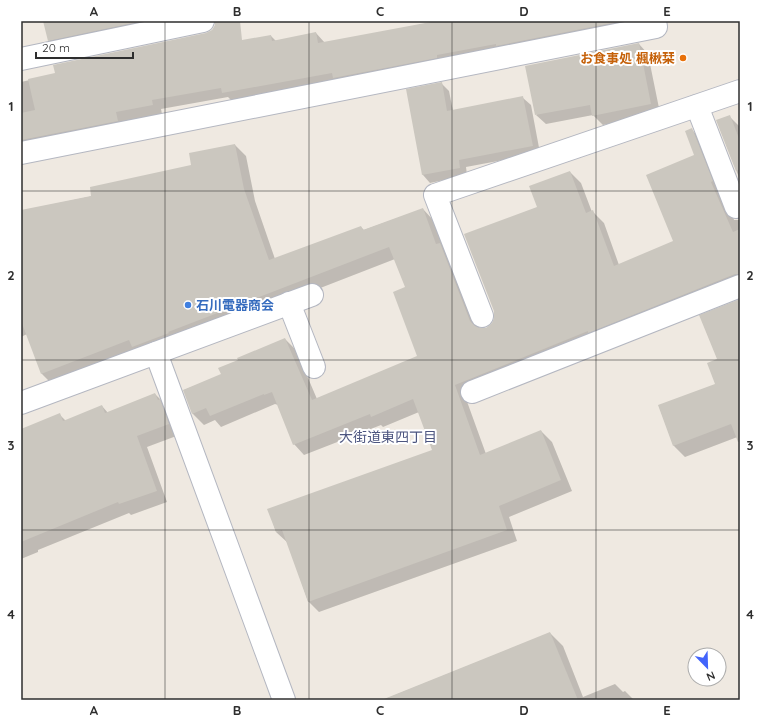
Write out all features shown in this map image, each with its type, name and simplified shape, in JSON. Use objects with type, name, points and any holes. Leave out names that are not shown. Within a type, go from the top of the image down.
[{"type":"street","points":[[21,59],[203,21]]},
{"type":"street","points":[[21,153],[656,27],[655,21]]},
{"type":"street","points":[[482,316],[435,196],[740,92]]},
{"type":"street","points":[[697,106],[736,207]]},
{"type":"street","points":[[472,392],[740,286]]},
{"type":"street","points":[[21,402],[312,295]]},
{"type":"street","points":[[289,304],[314,367]]},
{"type":"street","points":[[156,353],[284,700]]},
{"type":"building","points":[[43,21],[142,21],[48,41]]},
{"type":"building","points":[[215,21],[240,21],[242,40],[271,35],[272,41],[316,32],[318,43],[436,21],[622,21],[496,46],[496,44],[437,55],[437,58],[333,78],[332,73],[222,93],[221,88],[152,100],[153,105],[116,112],[118,121],[21,140],[21,113],[35,110],[28,79],[55,73],[53,65],[206,33],[212,30],[215,25]]},
{"type":"building","points":[[639,43],[651,104],[592,116],[590,105],[535,115],[525,66]]},
{"type":"building","points":[[442,82],[447,111],[523,96],[533,146],[459,160],[460,168],[422,175],[406,89]]},
{"type":"building","points":[[730,115],[740,141],[740,169],[736,171],[716,120]]},
{"type":"building","points":[[692,128],[713,181],[711,182],[733,232],[740,229],[740,274],[735,274],[588,333],[588,331],[455,385],[480,455],[541,430],[561,480],[499,506],[507,530],[308,602],[282,530],[276,532],[267,509],[432,450],[413,399],[371,417],[370,414],[293,445],[272,392],[210,416],[206,408],[192,414],[183,390],[221,374],[218,368],[238,360],[237,358],[285,338],[312,400],[417,356],[393,292],[405,287],[389,247],[132,347],[129,340],[41,374],[21,321],[21,210],[91,196],[90,187],[191,165],[189,153],[235,144],[244,189],[269,260],[361,226],[363,230],[423,208],[436,244],[440,243],[470,321],[475,326],[486,328],[492,323],[494,311],[464,234],[537,207],[529,186],[570,171],[586,213],[593,210],[614,266],[673,241],[646,175],[694,155],[685,131]]},
{"type":"building","points":[[740,299],[740,442],[738,442],[731,424],[673,446],[658,405],[715,384],[707,363],[717,359],[699,315]]},
{"type":"building","points":[[155,393],[158,400],[160,399],[169,424],[137,436],[157,491],[119,504],[118,502],[21,542],[21,429],[60,413],[63,421],[102,405],[105,413]]},
{"type":"building","points":[[550,632],[578,700],[384,700],[384,699]]},
{"type":"place","name":"お食事処 楓楸栞","points":[[683,58]]},
{"type":"place","name":"石川電器商会","points":[[188,305]]},
{"type":"district","name":"大街道東四丁目","points":[[388,437]]}]
